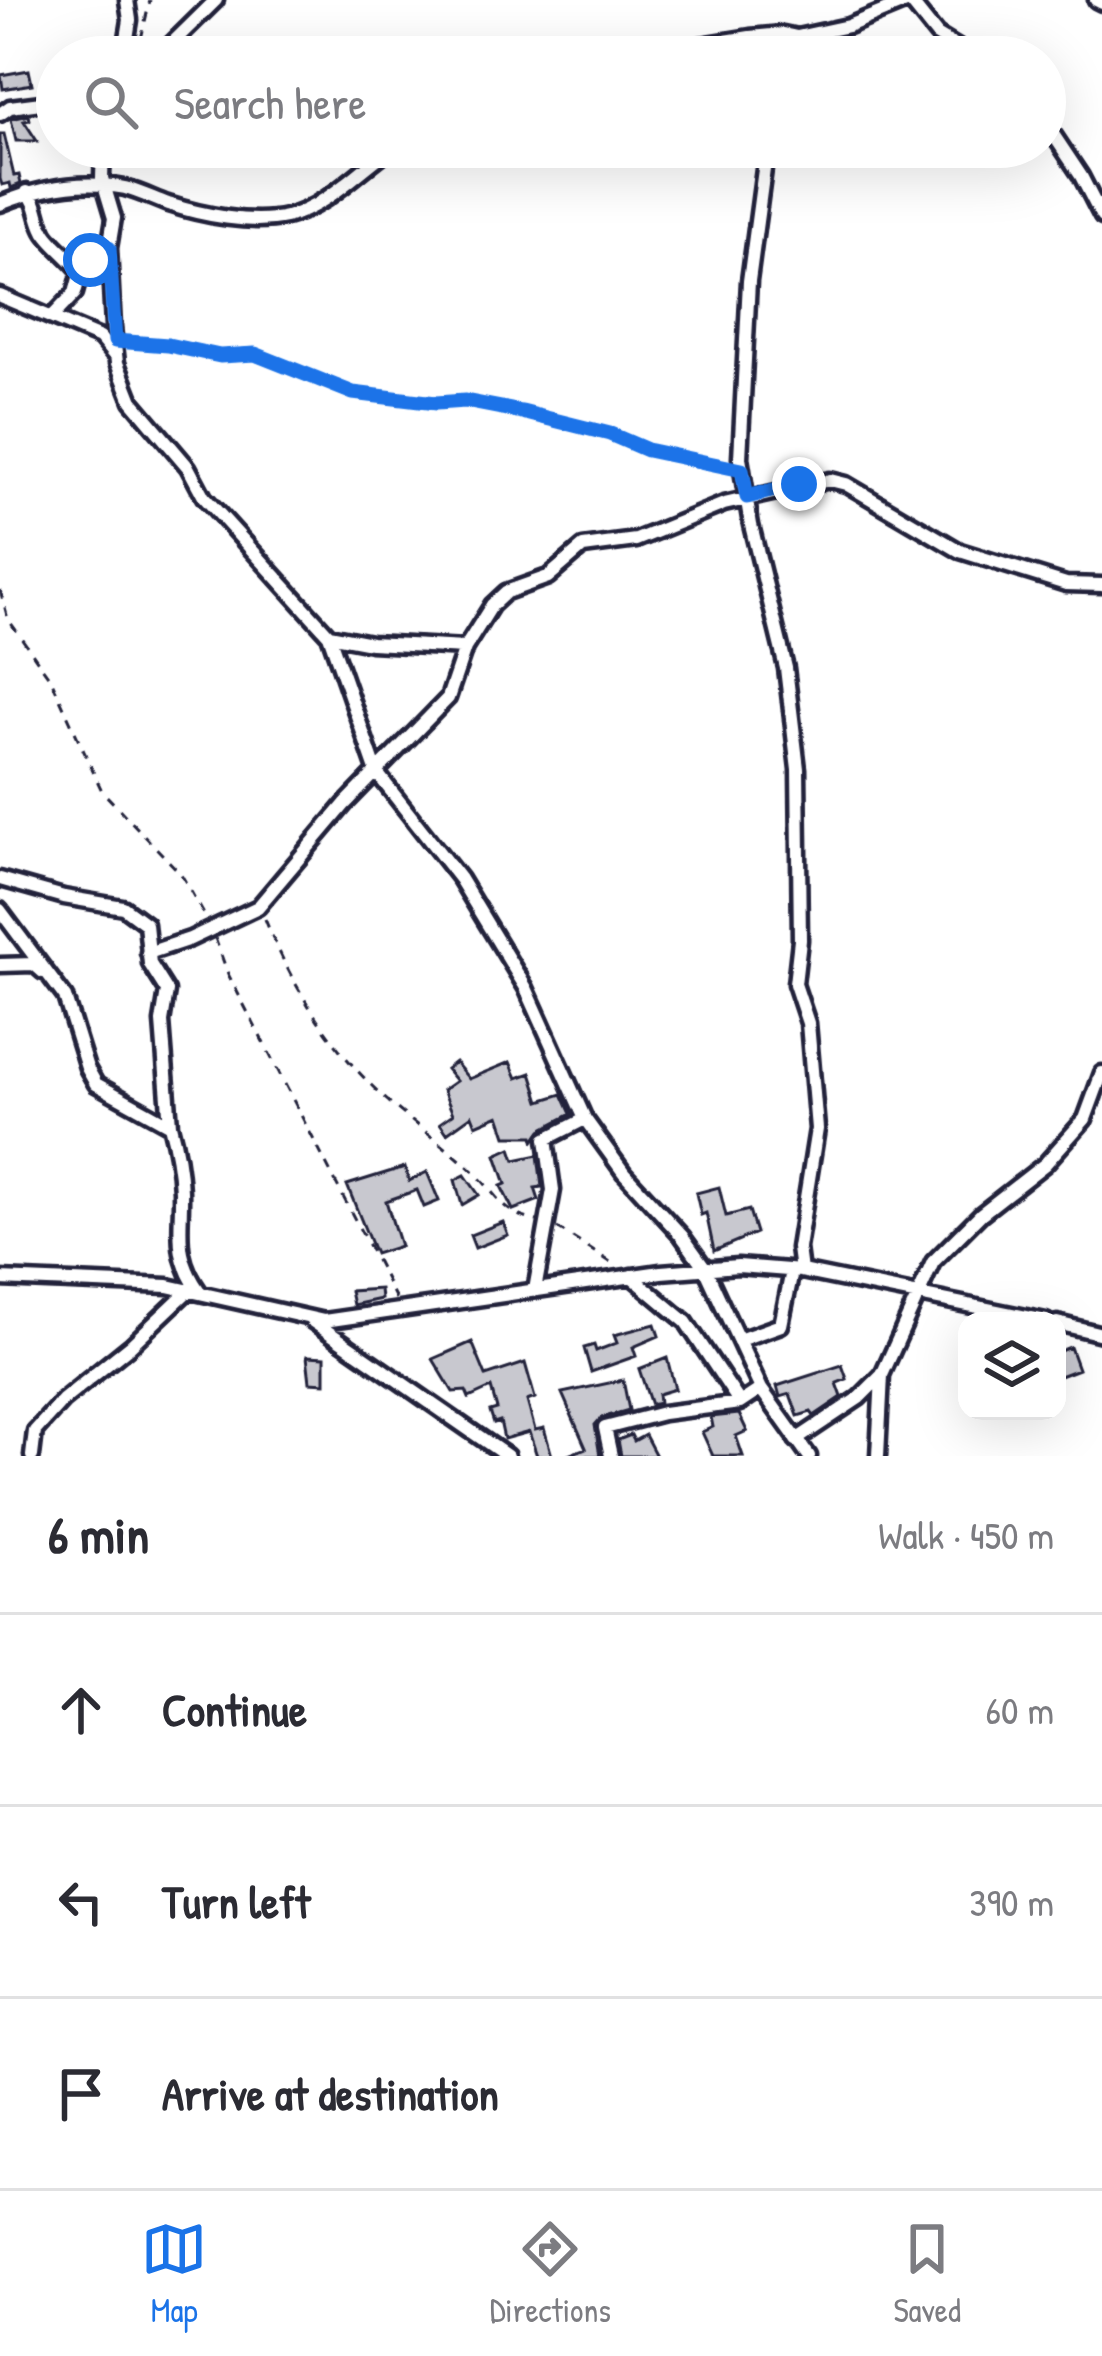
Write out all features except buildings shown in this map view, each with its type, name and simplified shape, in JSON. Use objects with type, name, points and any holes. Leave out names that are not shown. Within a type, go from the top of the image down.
[{"type":"street","points":[[127,0],[127,36]]},
{"type":"street","points":[[179,36],[216,0]]},
{"type":"street","points":[[806,36],[848,26],[910,0],[939,36]]},
{"type":"street","points":[[3,109],[36,104]]},
{"type":"street","points":[[1066,154],[1102,218]]},
{"type":"street","points":[[104,168],[114,218],[109,248],[117,363]]},
{"type":"street","points":[[1,201],[27,192],[104,185],[185,209],[284,218],[317,205],[365,168]]},
{"type":"street","points":[[739,1340],[781,1325],[797,1271],[817,1129],[814,1058],[795,984],[800,940],[798,769],[786,668],[740,458],[749,281],[763,168]]},
{"type":"street","points":[[27,192],[36,201],[44,233],[80,271]]},
{"type":"street","points":[[53,316],[75,293],[83,264],[109,248]]},
{"type":"street","points":[[0,296],[100,338],[117,363],[132,401],[188,467],[204,496],[329,635],[377,772],[450,864],[516,969],[585,1119],[705,1268],[760,1389],[809,1456]]},
{"type":"street","points":[[148,952],[190,939],[258,907],[329,822],[448,698],[465,648],[492,604],[506,592],[548,577],[583,547],[636,540],[747,497],[830,480],[845,484],[960,551],[1066,584],[1102,585]]},
{"type":"street","points":[[329,635],[371,643],[465,648]]},
{"type":"street","points":[[0,878],[64,897],[123,907],[146,924],[148,952],[166,991],[162,1046],[170,1125],[180,1168],[178,1228],[184,1270],[194,1290]]},
{"type":"street","points":[[0,910],[64,997],[87,1069],[97,1084],[170,1125]]},
{"type":"street","points":[[0,965],[34,964],[49,978]]},
{"type":"street","points":[[878,1456],[882,1376],[933,1262],[981,1214],[1045,1164],[1085,1119],[1102,1073]]},
{"type":"street","points":[[535,1291],[554,1190],[546,1138],[585,1119]]},
{"type":"street","points":[[311,1320],[738,1266],[797,1271],[1001,1312]]},
{"type":"street","points":[[631,1276],[686,1322],[740,1403]]},
{"type":"street","points":[[0,1279],[139,1283],[194,1290],[311,1320],[451,1413],[488,1449],[507,1456]]},
{"type":"street","points":[[32,1456],[35,1431],[62,1400],[194,1290]]},
{"type":"street","points":[[1066,1325],[1102,1334]]},
{"type":"street","points":[[796,1440],[860,1398],[882,1376]]},
{"type":"street","points":[[611,1456],[605,1428],[663,1413],[740,1403],[760,1389]]},
{"type":"path","points":[[115,341],[220,356],[255,354],[353,393],[436,403],[465,401],[522,412],[610,434],[647,450],[742,470]]},
{"type":"path","points":[[258,907],[287,972],[324,1028],[382,1096],[475,1173],[509,1213],[548,1223],[631,1276]]},
{"type":"route","points":[[90,260],[109,248],[115,341],[220,356],[255,354],[353,393],[436,403],[465,401],[542,416],[610,434],[647,450],[742,470],[747,497],[799,484]]}]
